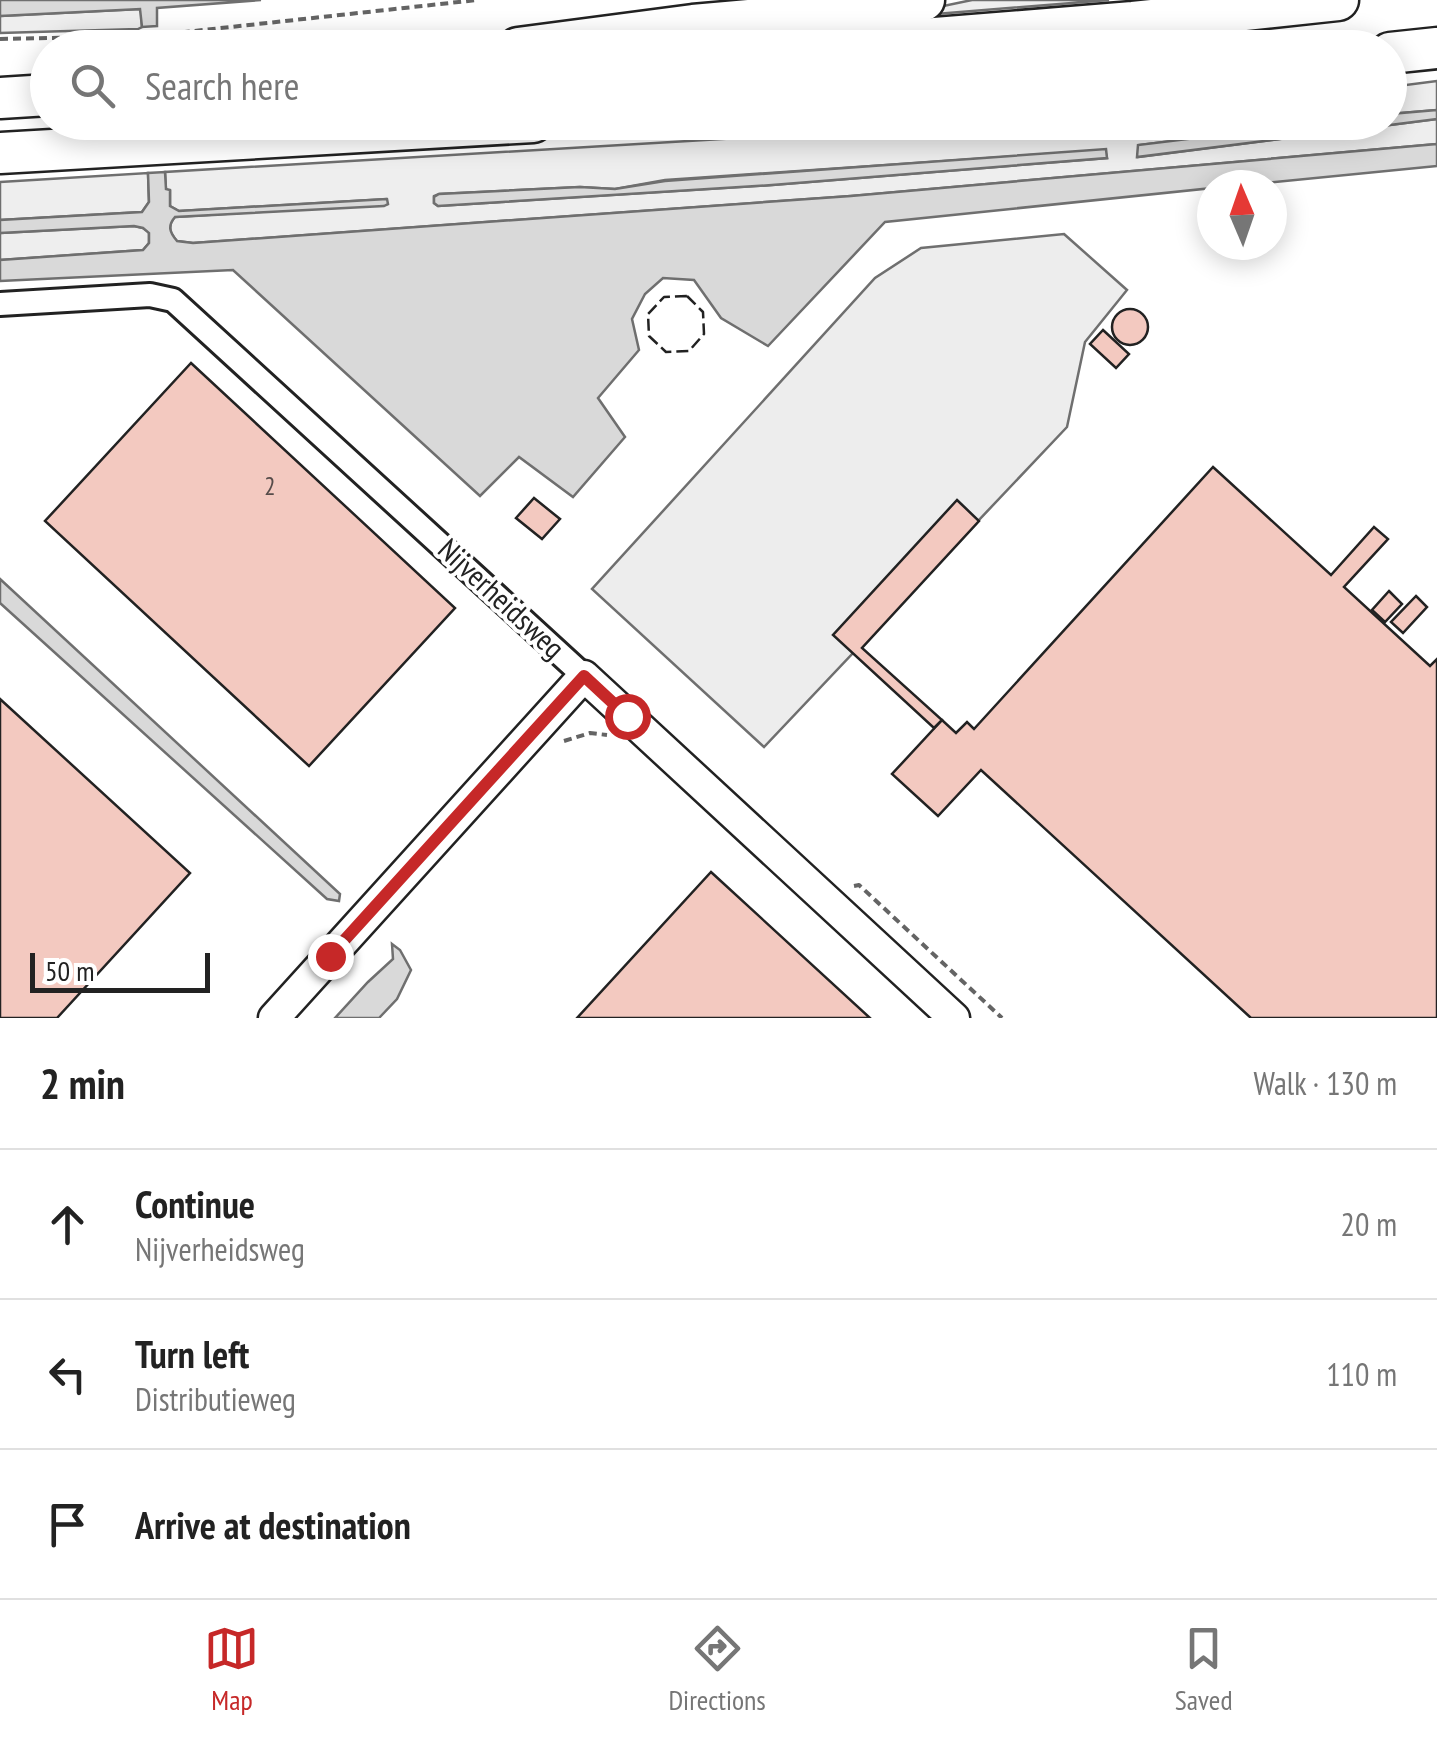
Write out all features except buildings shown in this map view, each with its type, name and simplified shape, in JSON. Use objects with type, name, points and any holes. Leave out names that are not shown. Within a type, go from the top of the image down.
[{"type":"highway","points":[[655,30],[924,0]]},
{"type":"highway","points":[[1035,30],[1338,0]]},
{"type":"highway","points":[[1407,51],[1437,48]]},
{"type":"highway","points":[[0,98],[30,96]]},
{"type":"highway","points":[[0,153],[224,140]]},
{"type":"street","name":"Nijverheidsweg","points":[[0,304],[150,294],[174,300],[954,1018]]},
{"type":"street","points":[[274,1018],[584,676]]},
{"type":"path","points":[[203,30],[477,0]]},
{"type":"path","points":[[0,39],[30,38]]},
{"type":"path","points":[[554,747],[590,733],[610,736]]},
{"type":"shaded area","points":[[0,0],[261,0],[157,8],[157,26],[142,27],[140,9],[0,16]]},
{"type":"shaded area","points":[[972,0],[1109,0],[899,17]]},
{"type":"shaded area","points":[[141,9],[142,27],[0,33],[0,16]]},
{"type":"shaded area","points":[[1437,81],[1437,110],[1407,113],[1407,85]]},
{"type":"shaded area","points":[[1437,110],[1437,119],[1407,123],[1407,113]]},
{"type":"shaded area","points":[[1437,119],[1437,144],[851,196],[193,243],[177,241],[170,226],[175,217],[387,204],[386,199],[179,211],[170,206],[165,172],[706,140],[1180,140],[1139,145],[1138,157],[1272,140],[1407,140],[1407,123]],"holes":[[[1105,150],[1107,158],[438,206],[434,203],[434,196],[439,194],[615,189],[665,180]]]},
{"type":"shaded area","points":[[1179,140],[1271,140],[1137,157],[1138,145]]},
{"type":"shaded area","points":[[1437,144],[1437,166],[1287,181],[1287,170],[1197,170],[1197,190],[885,222],[768,346],[721,318],[694,280],[663,278],[645,294],[632,319],[639,350],[598,398],[625,437],[573,497],[519,457],[480,496],[233,270],[0,281],[0,260],[143,250],[149,243],[149,233],[134,226],[0,233],[0,220],[142,212],[149,202],[148,173],[165,172],[170,206],[179,211],[387,199],[384,206],[175,217],[170,226],[177,241],[193,243],[851,196]]},
{"type":"shaded area","points":[[1106,149],[1107,158],[772,185],[438,206],[434,203],[439,194],[615,189],[665,181]]},
{"type":"shaded area","points":[[148,173],[149,202],[142,212],[0,220],[0,182]]},
{"type":"shaded area","points":[[134,226],[149,232],[149,243],[143,250],[0,260],[0,233]]},
{"type":"shaded area","points":[[1064,234],[1127,290],[1085,342],[1067,427],[764,747],[592,589],[875,278],[921,248]]},
{"type":"shaded area","points":[[0,579],[340,894],[339,901],[327,899],[0,603]]},
{"type":"shaded area","points":[[392,944],[411,970],[397,999],[379,1018],[335,1018],[393,959]]},
{"type":"fence","points":[[687,296],[703,312],[704,334],[689,351],[666,352],[649,336],[648,314],[664,297],[687,296]]},
{"type":"route","points":[[330,956],[584,676],[627,716]]}]
